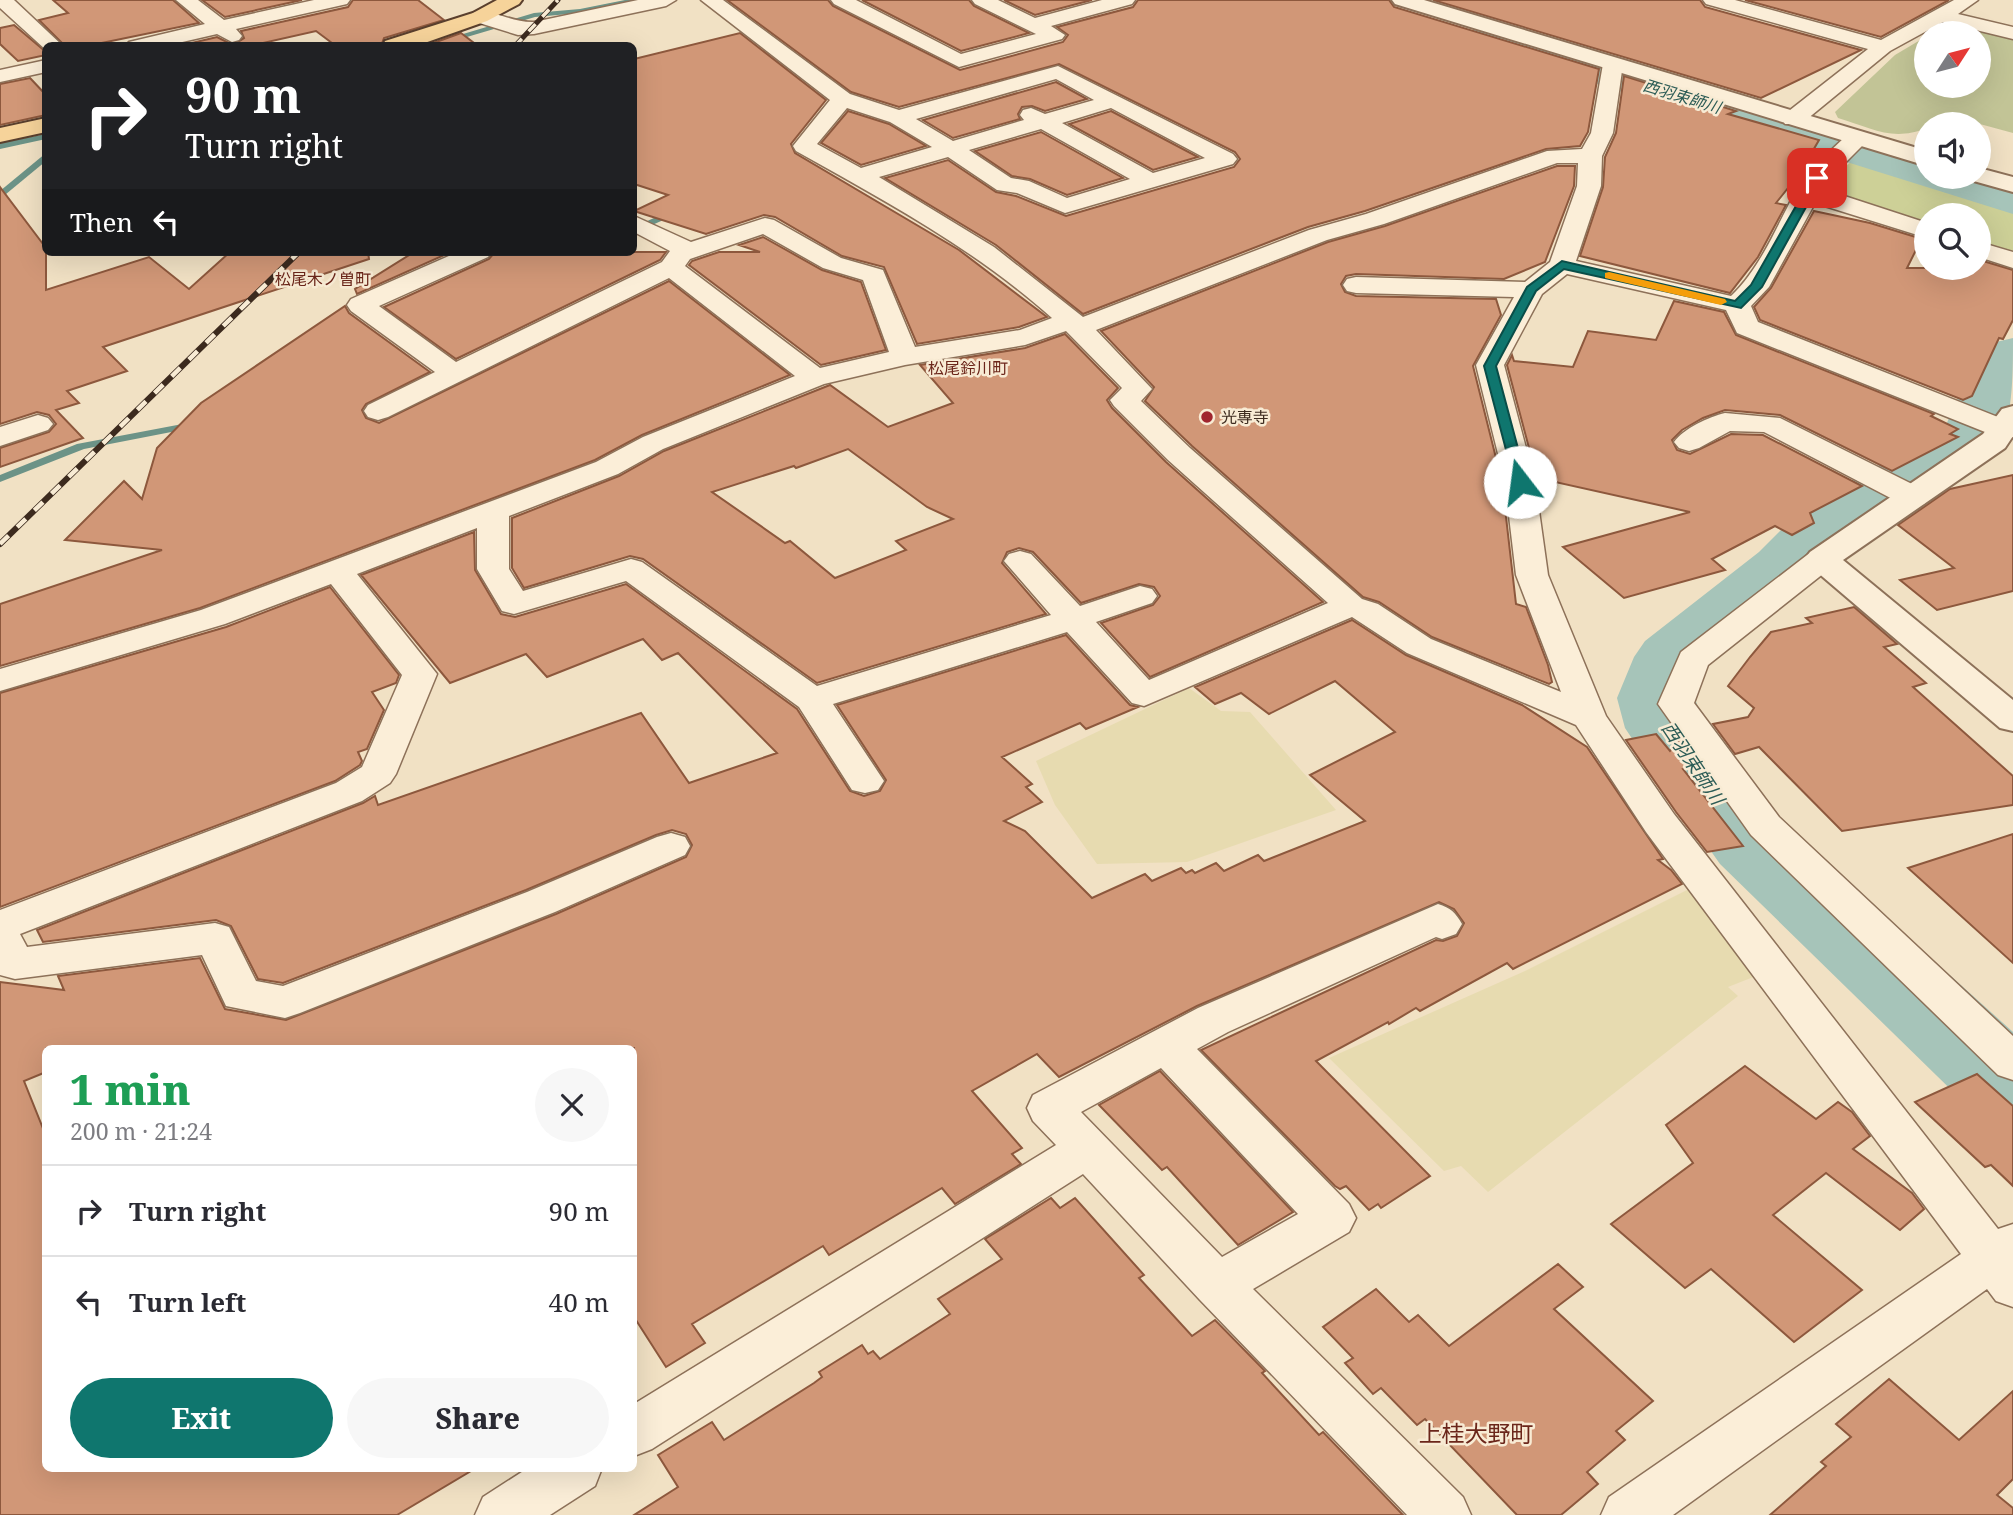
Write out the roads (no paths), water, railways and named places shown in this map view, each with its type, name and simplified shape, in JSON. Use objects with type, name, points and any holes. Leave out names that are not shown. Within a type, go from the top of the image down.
[{"type":"main road","points":[[405,42],[480,17],[512,0]]},
{"type":"main road","points":[[0,135],[42,126]]},
{"type":"street","points":[[3,0],[49,42]]},
{"type":"street","points":[[186,0],[238,42]]},
{"type":"street","points":[[154,42],[340,0]]},
{"type":"street","points":[[480,17],[518,29],[534,28],[666,0]]},
{"type":"street","points":[[711,0],[842,99],[898,117],[1005,185],[1021,186],[1065,206],[1225,159],[1058,72],[898,117]]},
{"type":"street","points":[[841,0],[959,61],[1055,35],[982,0]]},
{"type":"street","points":[[1402,0],[1612,71],[1793,119],[1851,144],[1914,156]]},
{"type":"street","points":[[1713,0],[1883,47]]},
{"type":"street","points":[[1034,24],[1120,1]]},
{"type":"street","points":[[1793,119],[1883,47],[1949,6],[2013,33]]},
{"type":"street","points":[[0,76],[42,67]]},
{"type":"street","points":[[1612,71],[1602,133],[1590,156],[1589,186],[1562,265],[1531,289],[1490,366],[1520,482],[1532,575],[1589,718],[1660,823],[2006,1262],[1628,1515]]},
{"type":"street","points":[[989,92],[1150,181]]},
{"type":"street","points":[[842,99],[804,145],[960,234],[1076,323],[1138,388],[1124,400],[1199,472],[1350,606],[1366,611],[1419,646],[1589,718]]},
{"type":"street","points":[[858,176],[1113,101]]},
{"type":"street","points":[[1737,305],[1756,287],[1807,192],[1851,144]]},
{"type":"street","points":[[0,680],[213,617],[607,468],[653,443],[815,378],[905,357],[1026,337],[1076,323],[1199,283],[1318,235],[1375,219],[1555,156],[1590,156]]},
{"type":"street","points":[[1991,179],[2013,185]]},
{"type":"street","points":[[1807,192],[1914,228]]},
{"type":"street","points":[[637,225],[680,259],[815,378]]},
{"type":"street","points":[[377,411],[680,259],[765,225],[832,263],[874,275],[905,357]]},
{"type":"street","points":[[1991,253],[2013,260]]},
{"type":"street","points":[[454,373],[360,305],[470,256]]},
{"type":"street","points":[[1562,265],[1737,305]]},
{"type":"street","points":[[1356,285],[1531,289]]},
{"type":"street","points":[[1737,305],[1746,327],[1997,430]]},
{"type":"street","points":[[1689,442],[1726,422],[1770,424],[1898,490]]},
{"type":"street","points":[[0,437],[38,424]]},
{"type":"street","points":[[1997,430],[1898,490],[1822,559],[1693,660],[1676,704],[1765,826],[2013,1063]]},
{"type":"street","points":[[494,512],[493,569],[514,604],[631,569],[812,699],[865,781]]},
{"type":"street","points":[[1822,559],[2013,719]]},
{"type":"street","points":[[1020,561],[1144,695],[1350,606]]},
{"type":"street","points":[[0,926],[349,792],[377,774],[420,674],[337,570]]},
{"type":"street","points":[[812,699],[931,660],[1073,620],[1140,596]]},
{"type":"street","points":[[0,934],[15,964],[215,938],[241,995],[285,1002],[541,902],[671,846]]},
{"type":"street","points":[[1443,924],[1438,919],[1213,1020],[1049,1108],[1444,1515]]},
{"type":"street","points":[[1166,1045],[1332,1218],[1217,1284]]},
{"type":"street","points":[[637,1430],[1088,1147]]},
{"type":"street","points":[[502,1515],[570,1472]]},
{"type":"waterway","points":[[447,40],[534,15],[580,11],[637,0]]},
{"type":"waterway","name":"西羽束師川","points":[[1491,37],[1914,167]]},
{"type":"waterway","points":[[0,146],[42,137]]},
{"type":"waterway","points":[[0,196],[42,159]]},
{"type":"waterway","name":"西羽束師川","points":[[1983,189],[2013,198]]},
{"type":"waterway","points":[[637,229],[674,212]]},
{"type":"waterway","name":"西羽束師川","points":[[2013,356],[1985,405],[1973,439],[1827,523],[1784,567],[1672,657],[1656,698],[1665,728],[1750,843],[2013,1090]]},
{"type":"waterway","points":[[0,479],[81,446],[193,425]]},
{"type":"railway","points":[[519,42],[558,0]]},
{"type":"railway","points":[[0,544],[295,256]]},
{"type":"place","name":"光専寺","points":[[1207,417]]},
{"type":"district","name":"松尾木ノ曽町","points":[[323,279]]},
{"type":"district","name":"松尾鈴川町","points":[[968,368]]},
{"type":"district","name":"上桂大野町","points":[[1476,1434]]}]
